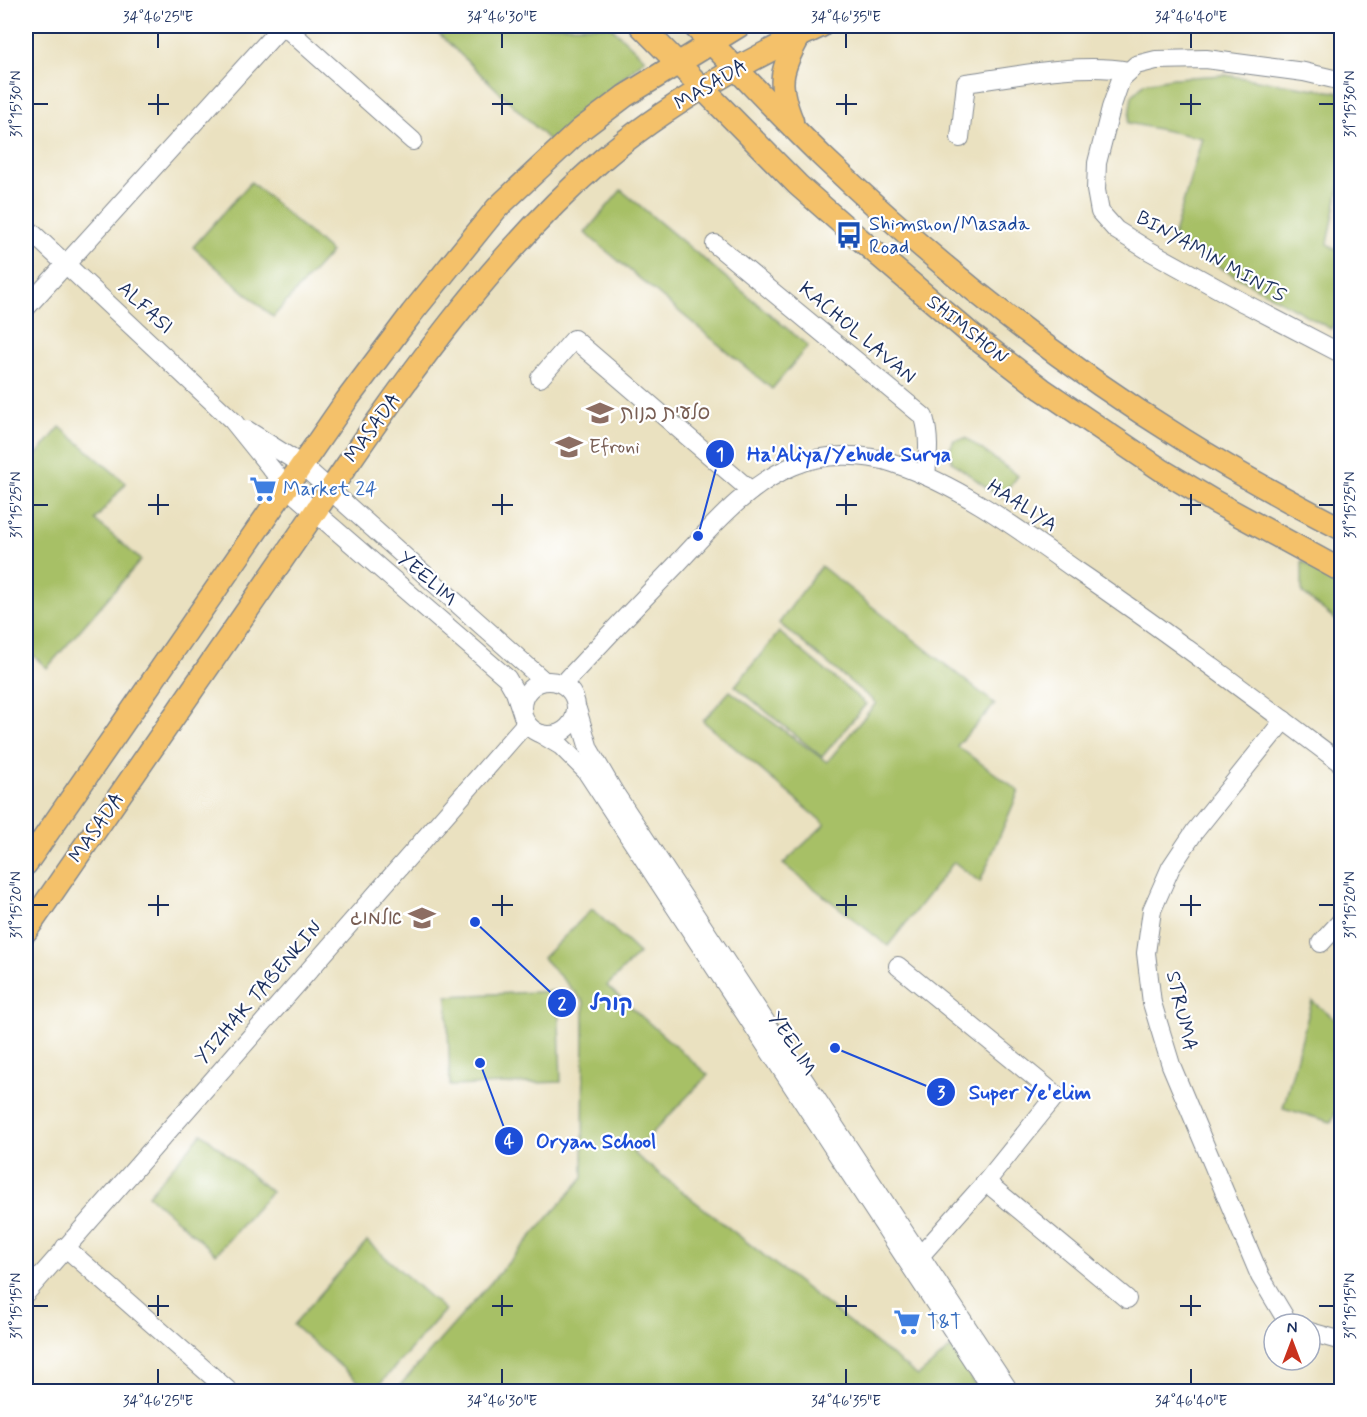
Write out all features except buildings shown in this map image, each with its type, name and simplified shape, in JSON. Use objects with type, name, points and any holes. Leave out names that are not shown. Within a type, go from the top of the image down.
[{"type":"main road","name":"SHIMSHON","points":[[641,26],[798,185],[973,336],[1042,389],[1184,483],[1341,571]]},
{"type":"main road","name":"SHIMSHON","points":[[694,26],[873,203],[996,308],[1064,359],[1183,440],[1341,529]]},
{"type":"main road","name":"MASADA","points":[[26,864],[346,402],[412,313],[497,208],[580,130],[625,96],[739,26]]},
{"type":"main road","name":"MASADA","points":[[26,931],[376,424],[442,335],[524,234],[604,158],[646,126],[703,89],[821,26]]},
{"type":"main road","points":[[795,128],[784,101],[782,83],[786,62],[799,37]]},
{"type":"street","points":[[26,308],[283,26],[413,141]]},
{"type":"street","points":[[960,138],[966,82],[1108,67],[1129,71],[1136,65],[1156,60],[1206,59],[1294,70],[1341,81]]},
{"type":"street","name":"BINYAMIN MINTS","points":[[1129,71],[1122,78],[1111,108],[1097,163],[1096,190],[1100,212],[1116,231],[1148,250],[1341,354]]},
{"type":"street","name":"ALFASI","points":[[26,227],[233,421],[286,487]]},
{"type":"street","name":"KACHOL LAVAN","points":[[716,244],[924,417],[929,450],[926,476]]},
{"type":"street","points":[[540,378],[574,339],[751,491]]},
{"type":"street","name":"ALFASI","points":[[233,421],[302,465]]},
{"type":"street","name":"HAALIYA","points":[[563,684],[730,509],[762,482],[794,465],[818,459],[843,456],[867,457],[891,462],[926,476],[999,516],[1204,660],[1341,764]]},
{"type":"street","name":"YEELIM","points":[[302,465],[544,681]]},
{"type":"street","name":"YEELIM","points":[[286,487],[507,678],[525,719]]},
{"type":"street","points":[[544,681],[563,684],[576,699],[575,718],[570,726],[562,733],[550,736],[532,730],[525,719],[522,707],[524,697],[530,689],[544,681]]},
{"type":"street","name":"YEELIM","points":[[577,709],[589,749],[614,792],[1010,1392]]},
{"type":"street","name":"YIZHAK TABENKIN","points":[[26,1293],[525,719]]},
{"type":"street","name":"STRUMA","points":[[1282,1312],[1260,1276],[1171,1065],[1152,1003],[1146,952],[1152,910],[1171,867],[1195,831],[1284,720]]},
{"type":"street","name":"YEELIM","points":[[541,734],[561,746],[586,771],[993,1392]]},
{"type":"street","points":[[1321,943],[1341,920]]},
{"type":"street","points":[[898,966],[1056,1095],[986,1182],[920,1256]]},
{"type":"street","points":[[986,1182],[1127,1299]]},
{"type":"street","points":[[65,1247],[230,1392]]},
{"type":"street","points":[[1322,1335],[1341,1341]]},
{"type":"green space","points":[[431,26],[610,26],[645,59],[550,141]]},
{"type":"green space","points":[[1225,75],[1341,93],[1341,178],[1328,244],[1341,254],[1341,310],[1331,329],[1172,241],[1202,138],[1128,123],[1132,96],[1144,83],[1173,78]]},
{"type":"green space","points":[[251,182],[331,252],[273,317],[193,247]]},
{"type":"green space","points":[[621,190],[808,346],[772,389],[585,233]]},
{"type":"green space","points":[[60,427],[126,483],[95,520],[141,560],[47,668],[26,649],[26,467]]},
{"type":"green space","points":[[966,438],[1018,476],[1001,498],[952,462],[949,451],[954,440]]},
{"type":"green space","points":[[1302,561],[1341,583],[1341,624],[1302,593]]},
{"type":"green space","points":[[821,566],[995,704],[957,746],[1019,791],[980,882],[954,862],[888,946],[783,864],[825,824],[703,721],[730,691],[827,762],[876,703],[779,623]]},
{"type":"green space","points":[[779,632],[866,704],[822,757],[735,686]]},
{"type":"green space","points":[[592,909],[639,953],[607,986],[708,1075],[633,1153],[918,1376],[951,1348],[979,1391],[395,1391],[583,1178],[584,1002],[543,958]]},
{"type":"green space","points":[[558,991],[561,1082],[450,1086],[447,996]]},
{"type":"green space","points":[[1312,1001],[1341,1024],[1341,1101],[1331,1122],[1283,1108]]},
{"type":"green space","points":[[202,1133],[271,1192],[216,1254],[148,1195]]},
{"type":"green space","points":[[367,1241],[445,1310],[373,1392],[369,1391],[293,1325]]},
{"type":"place","name":"Shimshon/Masada Road","points":[[849,235]]},
{"type":"place","name":"סלעית בנות","points":[[600,413]]},
{"type":"place","name":"Efroni","points":[[569,447]]},
{"type":"place","name":"Market 24","points":[[263,489]]},
{"type":"place","name":"Ha'Aliya/Yehude Surya","points":[[698,536]]},
{"type":"place","name":"אלמוג","points":[[422,918]]},
{"type":"place","name":"קורל","points":[[475,922]]},
{"type":"place","name":"Super Ye'elim","points":[[835,1048]]},
{"type":"place","name":"Oryan School","points":[[480,1063]]},
{"type":"place","name":"T&T","points":[[907,1322]]}]
